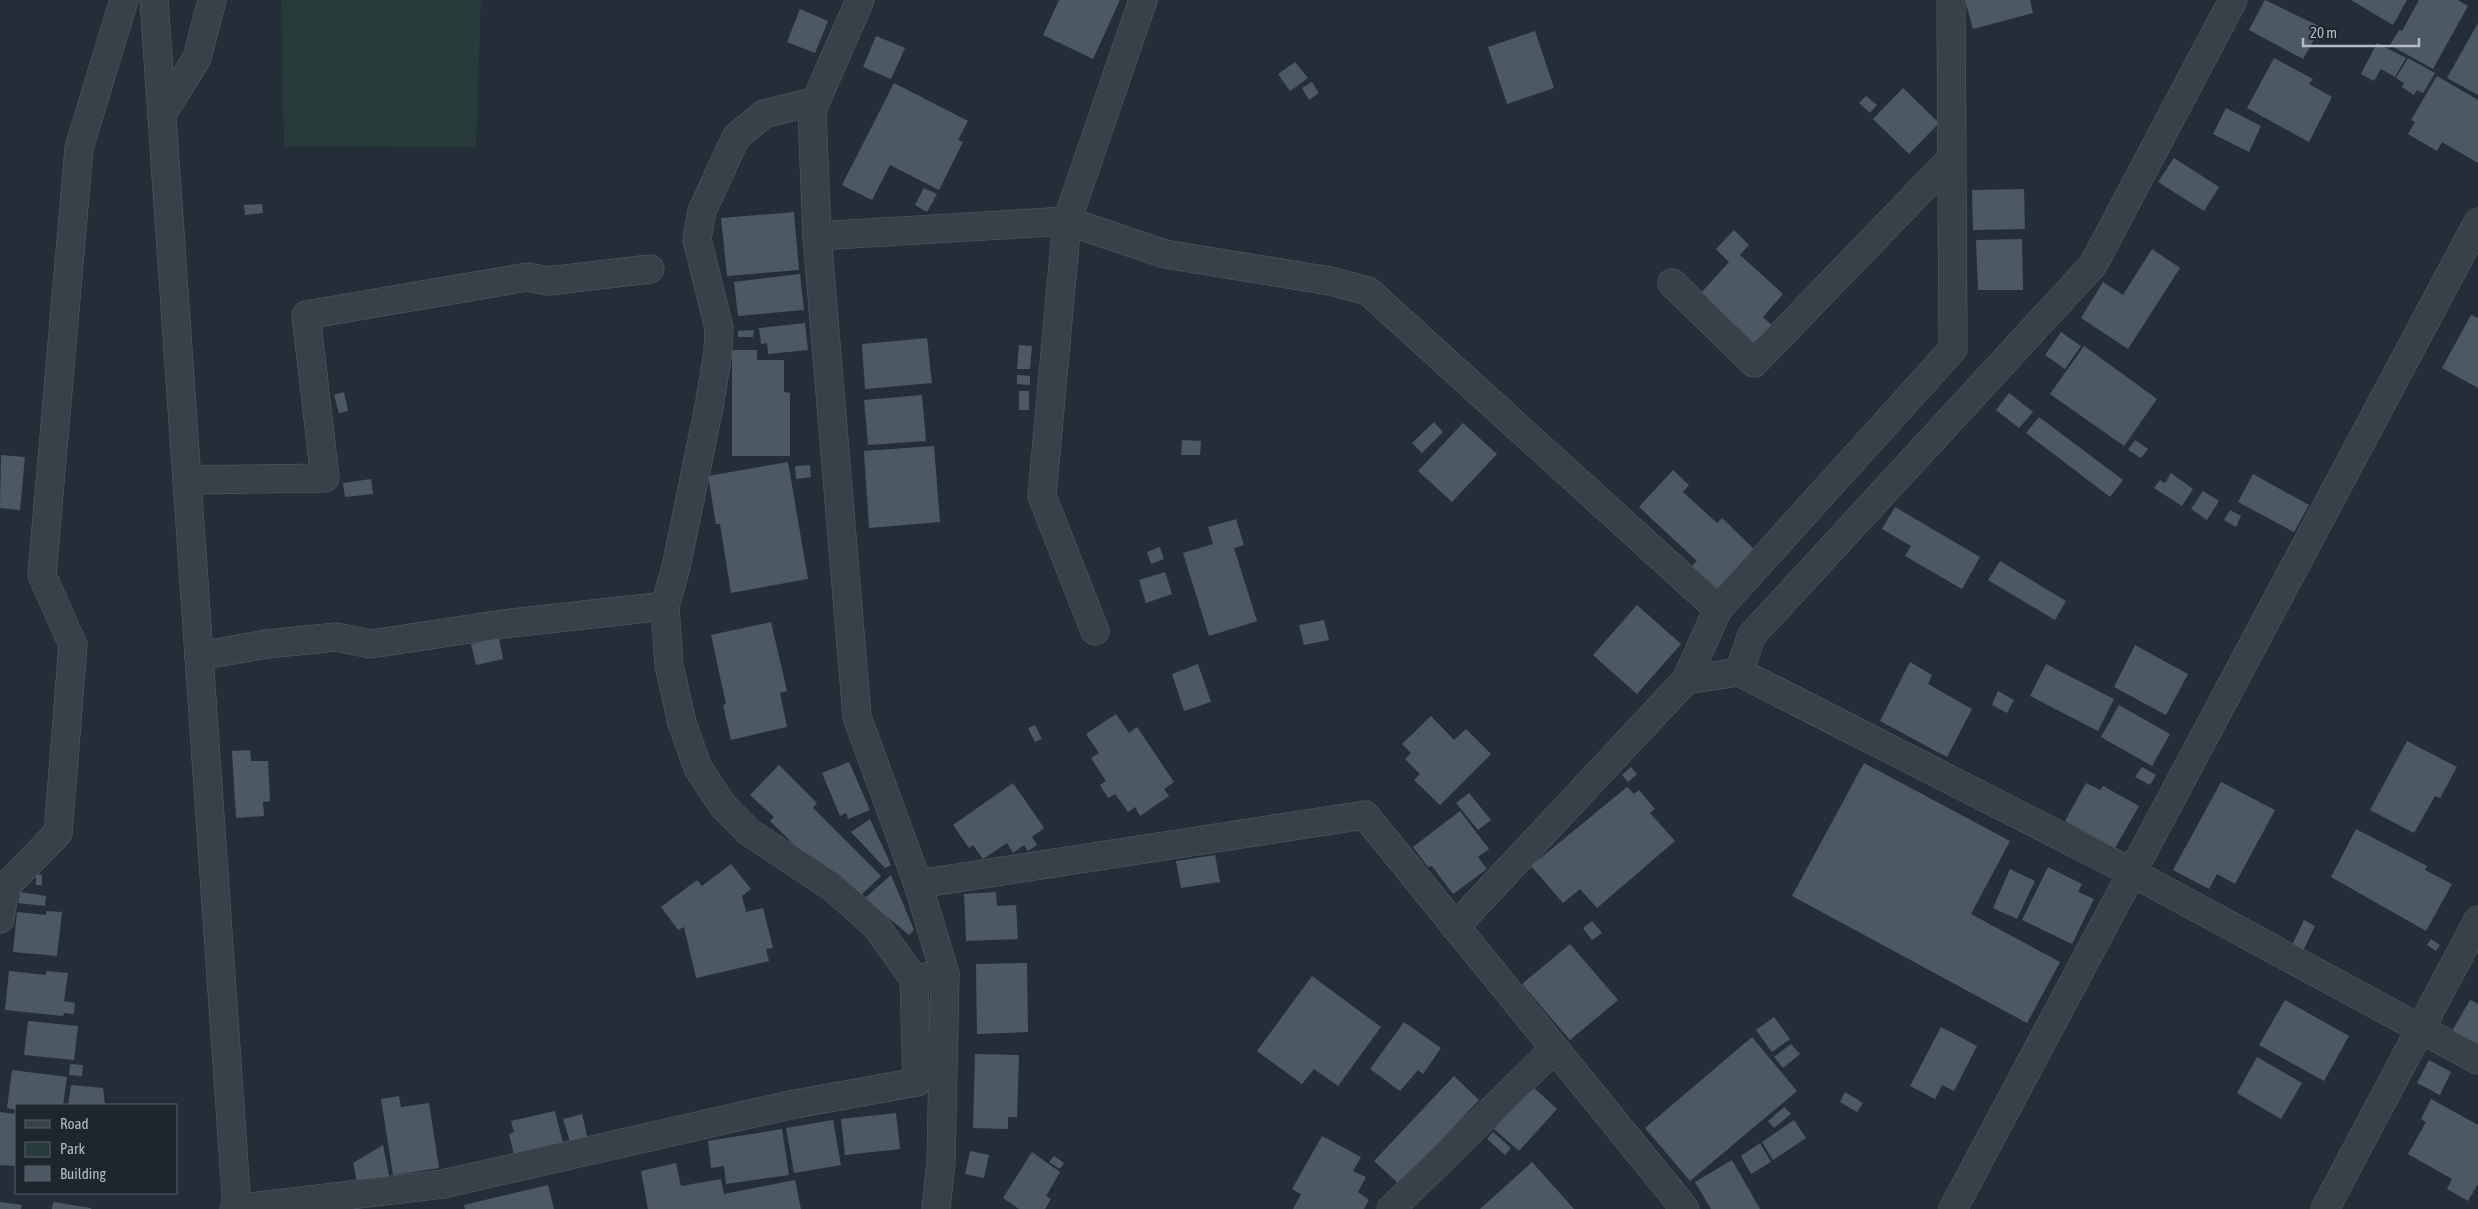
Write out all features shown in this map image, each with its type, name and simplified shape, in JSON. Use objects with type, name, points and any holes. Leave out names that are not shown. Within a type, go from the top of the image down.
[{"type":"street","points":[[0,919],[5,887],[58,833],[73,645],[42,575],[79,148],[124,0]]},
{"type":"street","points":[[154,0],[236,1209],[443,1184],[790,1105],[917,1082],[914,979],[876,926],[832,887],[749,832],[723,806],[698,768],[682,723],[669,665],[665,606],[676,567],[718,352],[718,328],[697,239],[702,210],[736,137],[764,114],[816,101]]},
{"type":"street","points":[[162,114],[197,58],[212,0]]},
{"type":"street","points":[[860,0],[812,110],[817,236],[857,717],[918,884],[945,974],[941,1162],[936,1209]]},
{"type":"street","points":[[1095,631],[1042,496],[1067,221],[1143,0]]},
{"type":"street","points":[[1455,927],[1686,680],[1718,609],[1953,349],[1950,160],[1951,0]]},
{"type":"street","points":[[1739,672],[1752,635],[2093,265],[2233,0]]},
{"type":"street","points":[[1672,283],[1754,363],[1950,160]]},
{"type":"street","points":[[817,236],[1067,221],[1165,254],[1330,281],[1368,291],[1718,609]]},
{"type":"street","points":[[1953,1209],[2478,222]]},
{"type":"street","points":[[187,480],[325,478],[306,315],[527,277],[548,281],[650,269]]},
{"type":"street","points":[[199,656],[267,644],[336,637],[371,644],[504,624],[665,606]]},
{"type":"street","points":[[1686,680],[1739,672],[2132,873],[2478,1060]]},
{"type":"street","points":[[918,884],[1365,815],[1685,1209]]},
{"type":"street","points":[[2325,1209],[2478,920]]},
{"type":"street","points":[[914,979],[945,974]]},
{"type":"street","points":[[1391,1209],[1554,1049]]},
{"type":"green space","points":[[281,0],[481,0],[476,147],[284,146]]},
{"type":"building","points":[[1059,0],[1120,0],[1093,59],[1043,35]]},
{"type":"building","points":[[1965,0],[2030,0],[2033,13],[1973,29]]},
{"type":"building","points":[[2265,0],[2321,27],[2303,59],[2249,30]]},
{"type":"building","points":[[2351,0],[2407,0],[2393,25]]},
{"type":"building","points":[[2419,0],[2458,0],[2468,6],[2433,69],[2390,45],[2399,30],[2402,31]]},
{"type":"building","points":[[800,9],[828,21],[815,53],[787,42]]},
{"type":"building","points":[[2478,23],[2478,95],[2447,78]]},
{"type":"building","points":[[1535,31],[1554,88],[1507,104],[1488,47]]},
{"type":"building","points":[[876,36],[905,48],[891,79],[863,67]]},
{"type":"building","points":[[2377,43],[2406,58],[2395,77],[2381,69],[2374,81],[2361,74]]},
{"type":"building","points":[[2274,58],[2313,79],[2309,84],[2332,97],[2309,142],[2247,108]]},
{"type":"building","points":[[2408,58],[2435,73],[2423,93],[2417,90],[2414,95],[2402,87],[2404,83],[2396,78]]},
{"type":"building","points":[[1295,62],[1308,78],[1290,91],[1278,74]]},
{"type":"building","points":[[2437,76],[2478,100],[2478,163],[2442,142],[2437,151],[2408,134],[2415,122],[2411,120]]},
{"type":"building","points":[[1312,82],[1319,93],[1309,100],[1302,88]]},
{"type":"building","points":[[894,83],[968,121],[958,140],[963,142],[939,190],[890,165],[872,200],[842,185]]},
{"type":"building","points":[[1903,88],[1939,123],[1909,154],[1873,119]]},
{"type":"building","points":[[1866,96],[1877,105],[1870,113],[1859,103]]},
{"type":"building","points":[[2226,108],[2261,126],[2249,152],[2213,134]]},
{"type":"building","points":[[2174,158],[2219,187],[2204,211],[2158,182]]},
{"type":"building","points":[[924,188],[937,194],[927,212],[915,205]]},
{"type":"building","points":[[2024,189],[2025,229],[1973,230],[1972,190]]},
{"type":"building","points":[[262,204],[263,213],[245,215],[244,205]]},
{"type":"building","points":[[794,212],[799,270],[727,276],[721,218]]},
{"type":"building","points":[[1734,230],[1749,245],[1740,255],[1783,294],[1763,317],[1776,329],[1759,348],[1700,294],[1729,262],[1716,249]]},
{"type":"building","points":[[2022,239],[2023,290],[1978,290],[1976,240]]},
{"type":"building","points":[[2152,249],[2180,268],[2128,349],[2081,318],[2103,282],[2123,295]]},
{"type":"building","points":[[800,274],[804,310],[738,316],[734,282]]},
{"type":"building","points":[[2471,315],[2478,318],[2478,388],[2442,368]]},
{"type":"building","points":[[805,323],[808,350],[768,354],[767,343],[761,344],[759,328]]},
{"type":"building","points":[[754,330],[753,337],[738,337],[738,331]]},
{"type":"building","points":[[2061,332],[2081,346],[2065,369],[2045,355]]},
{"type":"building","points":[[927,338],[932,383],[865,389],[862,344]]},
{"type":"building","points":[[1019,345],[1032,346],[1030,369],[1017,369]]},
{"type":"building","points":[[2084,346],[2157,399],[2124,446],[2050,394]]},
{"type":"building","points":[[732,350],[757,350],[757,360],[784,360],[784,392],[790,393],[790,456],[732,456]]},
{"type":"building","points":[[1017,375],[1030,376],[1030,385],[1017,384]]},
{"type":"building","points":[[1019,391],[1029,391],[1029,410],[1019,410]]},
{"type":"building","points":[[344,392],[348,411],[339,413],[334,395]]},
{"type":"building","points":[[2009,393],[2033,412],[2019,428],[1996,410]]},
{"type":"building","points":[[922,395],[926,441],[868,445],[864,400]]},
{"type":"building","points":[[2039,417],[2123,480],[2110,497],[2026,433]]},
{"type":"building","points":[[1434,422],[1443,432],[1422,453],[1412,443]]},
{"type":"building","points":[[1463,423],[1497,454],[1452,502],[1418,471]]},
{"type":"building","points":[[1182,440],[1201,441],[1200,455],[1181,455]]},
{"type":"building","points":[[2135,440],[2148,449],[2141,458],[2128,450]]},
{"type":"building","points":[[934,446],[940,522],[869,528],[864,451]]},
{"type":"building","points":[[1,455],[25,457],[20,510],[0,508]]},
{"type":"building","points":[[788,462],[808,579],[731,593],[720,524],[716,524],[708,476]]},
{"type":"building","points":[[810,465],[811,477],[796,479],[795,466]]},
{"type":"building","points":[[1673,470],[1689,485],[1683,492],[1717,523],[1722,518],[1756,551],[1718,589],[1692,566],[1697,561],[1639,507]]},
{"type":"building","points":[[2171,473],[2193,489],[2182,506],[2154,488],[2160,480],[2165,483]]},
{"type":"building","points":[[2253,474],[2309,505],[2294,532],[2238,502]]},
{"type":"building","points":[[371,479],[373,494],[345,497],[343,483]]},
{"type":"building","points":[[2203,491],[2219,501],[2207,520],[2191,509]]},
{"type":"building","points":[[1895,507],[1980,557],[1962,589],[1905,556],[1911,546],[1882,529]]},
{"type":"building","points":[[2230,510],[2241,516],[2236,527],[2224,520]]},
{"type":"building","points":[[1236,519],[1244,545],[1234,548],[1257,621],[1209,636],[1183,553],[1213,544],[1208,527]]},
{"type":"building","points":[[1160,547],[1164,559],[1151,564],[1147,552]]},
{"type":"building","points":[[2000,561],[2066,601],[2055,620],[1988,580]]},
{"type":"building","points":[[1165,572],[1172,594],[1146,603],[1139,580]]},
{"type":"building","points":[[1637,605],[1681,644],[1637,694],[1593,655]]},
{"type":"building","points":[[1324,620],[1329,640],[1304,645],[1299,625]]},
{"type":"building","points":[[771,622],[787,691],[780,693],[787,727],[731,740],[723,705],[726,704],[711,635]]},
{"type":"building","points":[[499,638],[503,659],[476,665],[471,644]]},
{"type":"building","points":[[2135,645],[2188,674],[2166,715],[2114,687]]},
{"type":"building","points":[[1910,662],[1932,675],[1928,684],[1972,709],[1947,757],[1880,721]]},
{"type":"building","points":[[1198,664],[1211,702],[1184,711],[1172,674]]},
{"type":"building","points":[[2046,664],[2114,699],[2098,731],[2030,696]]},
{"type":"building","points":[[1998,691],[2014,700],[2007,713],[1992,705]]},
{"type":"building","points":[[2119,705],[2170,734],[2152,766],[2101,737]]},
{"type":"building","points":[[1116,714],[1129,733],[1137,727],[1174,782],[1164,789],[1169,796],[1140,816],[1135,807],[1128,812],[1115,794],[1108,798],[1100,785],[1106,781],[1091,758],[1099,753],[1086,734]]},
{"type":"building","points":[[1431,716],[1454,740],[1466,729],[1491,754],[1440,805],[1414,780],[1420,774],[1405,759],[1411,753],[1402,744]]},
{"type":"building","points":[[1035,725],[1042,739],[1035,742],[1028,728]]},
{"type":"building","points":[[2407,741],[2457,767],[2440,798],[2435,796],[2414,833],[2370,810]]},
{"type":"building","points":[[250,750],[251,761],[268,761],[270,801],[263,802],[264,816],[236,818],[232,751]]},
{"type":"building","points":[[849,762],[870,810],[848,819],[846,813],[840,816],[822,773]]},
{"type":"building","points":[[1864,763],[2010,841],[1971,914],[2060,962],[2027,1023],[1792,896]]},
{"type":"building","points":[[779,765],[817,803],[813,808],[881,876],[860,896],[825,875],[770,821],[774,817],[750,795]]},
{"type":"building","points":[[1631,767],[1637,774],[1628,782],[1622,775]]},
{"type":"building","points":[[2142,767],[2156,775],[2150,785],[2135,777]]},
{"type":"building","points":[[2221,782],[2275,810],[2235,884],[2217,874],[2209,889],[2173,870]]},
{"type":"building","points":[[1013,783],[1044,828],[1032,837],[1037,845],[1028,851],[1024,845],[1013,853],[1007,843],[983,859],[973,845],[969,848],[953,825]]},
{"type":"building","points":[[2086,783],[2100,790],[2103,786],[2139,806],[2115,848],[2065,821]]},
{"type":"building","points":[[1627,787],[1634,794],[1639,790],[1655,809],[1650,813],[1675,841],[1597,908],[1580,889],[1563,903],[1531,866]]},
{"type":"building","points":[[1469,793],[1491,820],[1478,830],[1456,803]]},
{"type":"building","points":[[1460,811],[1489,849],[1478,857],[1487,869],[1453,894],[1432,866],[1428,867],[1413,847]]},
{"type":"building","points":[[870,819],[891,865],[885,868],[851,832]]},
{"type":"building","points":[[2356,829],[2427,866],[2425,870],[2452,884],[2426,931],[2331,877]]},
{"type":"building","points":[[1215,855],[1220,882],[1181,888],[1176,861]]},
{"type":"building","points":[[731,864],[751,889],[742,896],[746,912],[763,908],[773,948],[766,949],[769,961],[696,978],[684,927],[678,930],[661,907],[697,880],[702,886]]},
{"type":"building","points":[[2048,867],[2082,884],[2078,892],[2094,899],[2072,944],[2022,920]]},
{"type":"building","points":[[2010,869],[2035,881],[2017,919],[1993,908]]},
{"type":"building","points":[[36,874],[42,875],[42,885],[36,885]]},
{"type":"building","points":[[891,875],[914,930],[909,935],[865,898]]},
{"type":"building","points":[[20,892],[46,896],[45,906],[18,903]]},
{"type":"building","points":[[996,892],[997,906],[1016,905],[1018,939],[966,941],[964,894]]},
{"type":"building","points":[[46,911],[62,912],[57,956],[13,952],[17,912],[46,915]]},
{"type":"building","points":[[2304,920],[2315,926],[2303,951],[2292,945]]},
{"type":"building","points":[[1592,921],[1602,933],[1592,940],[1583,928]]},
{"type":"building","points":[[2431,939],[2440,945],[2436,951],[2427,945]]},
{"type":"building","points":[[1570,944],[1618,1000],[1570,1040],[1522,984]]},
{"type":"building","points":[[1027,963],[1028,1032],[977,1034],[976,964]]},
{"type":"building","points":[[9,971],[46,975],[46,971],[68,973],[64,1001],[75,1003],[74,1014],[64,1013],[63,1016],[5,1010]]},
{"type":"building","points":[[1312,976],[1381,1027],[1338,1086],[1314,1069],[1302,1084],[1257,1051]]},
{"type":"building","points":[[2285,1000],[2349,1036],[2324,1081],[2259,1045]]},
{"type":"building","points":[[2470,1000],[2478,1004],[2478,1046],[2452,1031]]},
{"type":"building","points":[[1774,1017],[1790,1039],[1772,1052],[1756,1030]]},
{"type":"building","points":[[28,1021],[78,1026],[74,1060],[24,1055]]},
{"type":"building","points":[[1404,1022],[1441,1048],[1423,1074],[1418,1070],[1400,1091],[1370,1069]]},
{"type":"building","points":[[1941,1027],[1977,1046],[1954,1091],[1942,1085],[1935,1099],[1910,1086]]},
{"type":"building","points":[[1752,1037],[1797,1091],[1690,1181],[1645,1128]]},
{"type":"building","points":[[1791,1044],[1800,1054],[1783,1068],[1774,1057]]},
{"type":"building","points":[[975,1054],[1019,1055],[1017,1117],[1008,1117],[1008,1129],[973,1128]]},
{"type":"building","points":[[2257,1057],[2302,1083],[2281,1119],[2237,1093]]},
{"type":"building","points":[[2429,1060],[2451,1072],[2440,1095],[2417,1083]]},
{"type":"building","points":[[70,1064],[83,1065],[82,1076],[69,1075]]},
{"type":"building","points":[[12,1070],[67,1077],[63,1104],[15,1104],[15,1110],[7,1108]]},
{"type":"building","points":[[1454,1076],[1479,1100],[1399,1184],[1374,1161]]},
{"type":"building","points":[[71,1085],[103,1088],[105,1104],[68,1104]]},
{"type":"building","points":[[1533,1087],[1557,1109],[1519,1151],[1494,1129]]},
{"type":"building","points":[[1845,1092],[1863,1103],[1857,1112],[1840,1102]]},
{"type":"building","points":[[399,1096],[401,1107],[429,1103],[439,1168],[393,1175],[381,1099]]},
{"type":"building","points":[[2431,1099],[2478,1125],[2478,1184],[2468,1201],[2447,1189],[2452,1179],[2408,1154],[2426,1122],[2421,1119]]},
{"type":"building","points":[[1784,1107],[1791,1114],[1774,1128],[1768,1121]]},
{"type":"building","points":[[555,1111],[564,1147],[515,1159],[509,1134],[514,1132],[511,1121]]},
{"type":"building","points":[[0,1112],[15,1114],[15,1166],[0,1165]]},
{"type":"building","points":[[896,1113],[900,1149],[845,1155],[841,1119]]},
{"type":"building","points":[[582,1114],[588,1140],[571,1145],[563,1119]]},
{"type":"building","points":[[833,1120],[841,1165],[794,1173],[786,1128]]},
{"type":"building","points":[[1794,1120],[1806,1138],[1773,1160],[1762,1142]]},
{"type":"building","points":[[782,1129],[789,1175],[726,1184],[724,1166],[711,1168],[708,1141]]},
{"type":"building","points":[[1493,1132],[1511,1148],[1505,1155],[1487,1139]]},
{"type":"building","points":[[1322,1136],[1361,1157],[1353,1171],[1366,1177],[1358,1192],[1369,1200],[1364,1209],[1293,1209],[1301,1194],[1292,1189]]},
{"type":"building","points":[[1760,1143],[1771,1162],[1751,1174],[1741,1156]]},
{"type":"building","points":[[383,1145],[390,1180],[357,1182],[353,1163]]},
{"type":"building","points":[[970,1151],[989,1155],[984,1178],[965,1174]]},
{"type":"building","points":[[1032,1152],[1060,1172],[1046,1196],[1051,1199],[1045,1209],[1019,1209],[1003,1198]]},
{"type":"building","points":[[1054,1156],[1064,1163],[1060,1169],[1049,1162]]},
{"type":"building","points":[[1732,1160],[1760,1209],[1711,1209],[1695,1182]]},
{"type":"building","points":[[1532,1162],[1574,1209],[1480,1209]]},
{"type":"building","points":[[676,1163],[681,1186],[721,1179],[724,1194],[795,1180],[801,1209],[648,1209],[641,1171]]},
{"type":"building","points":[[548,1185],[554,1209],[465,1209],[464,1205]]},
{"type":"building","points":[[0,1202],[22,1205],[21,1209],[0,1209]]},
{"type":"building","points":[[53,1202],[91,1208],[91,1209],[52,1209]]}]
